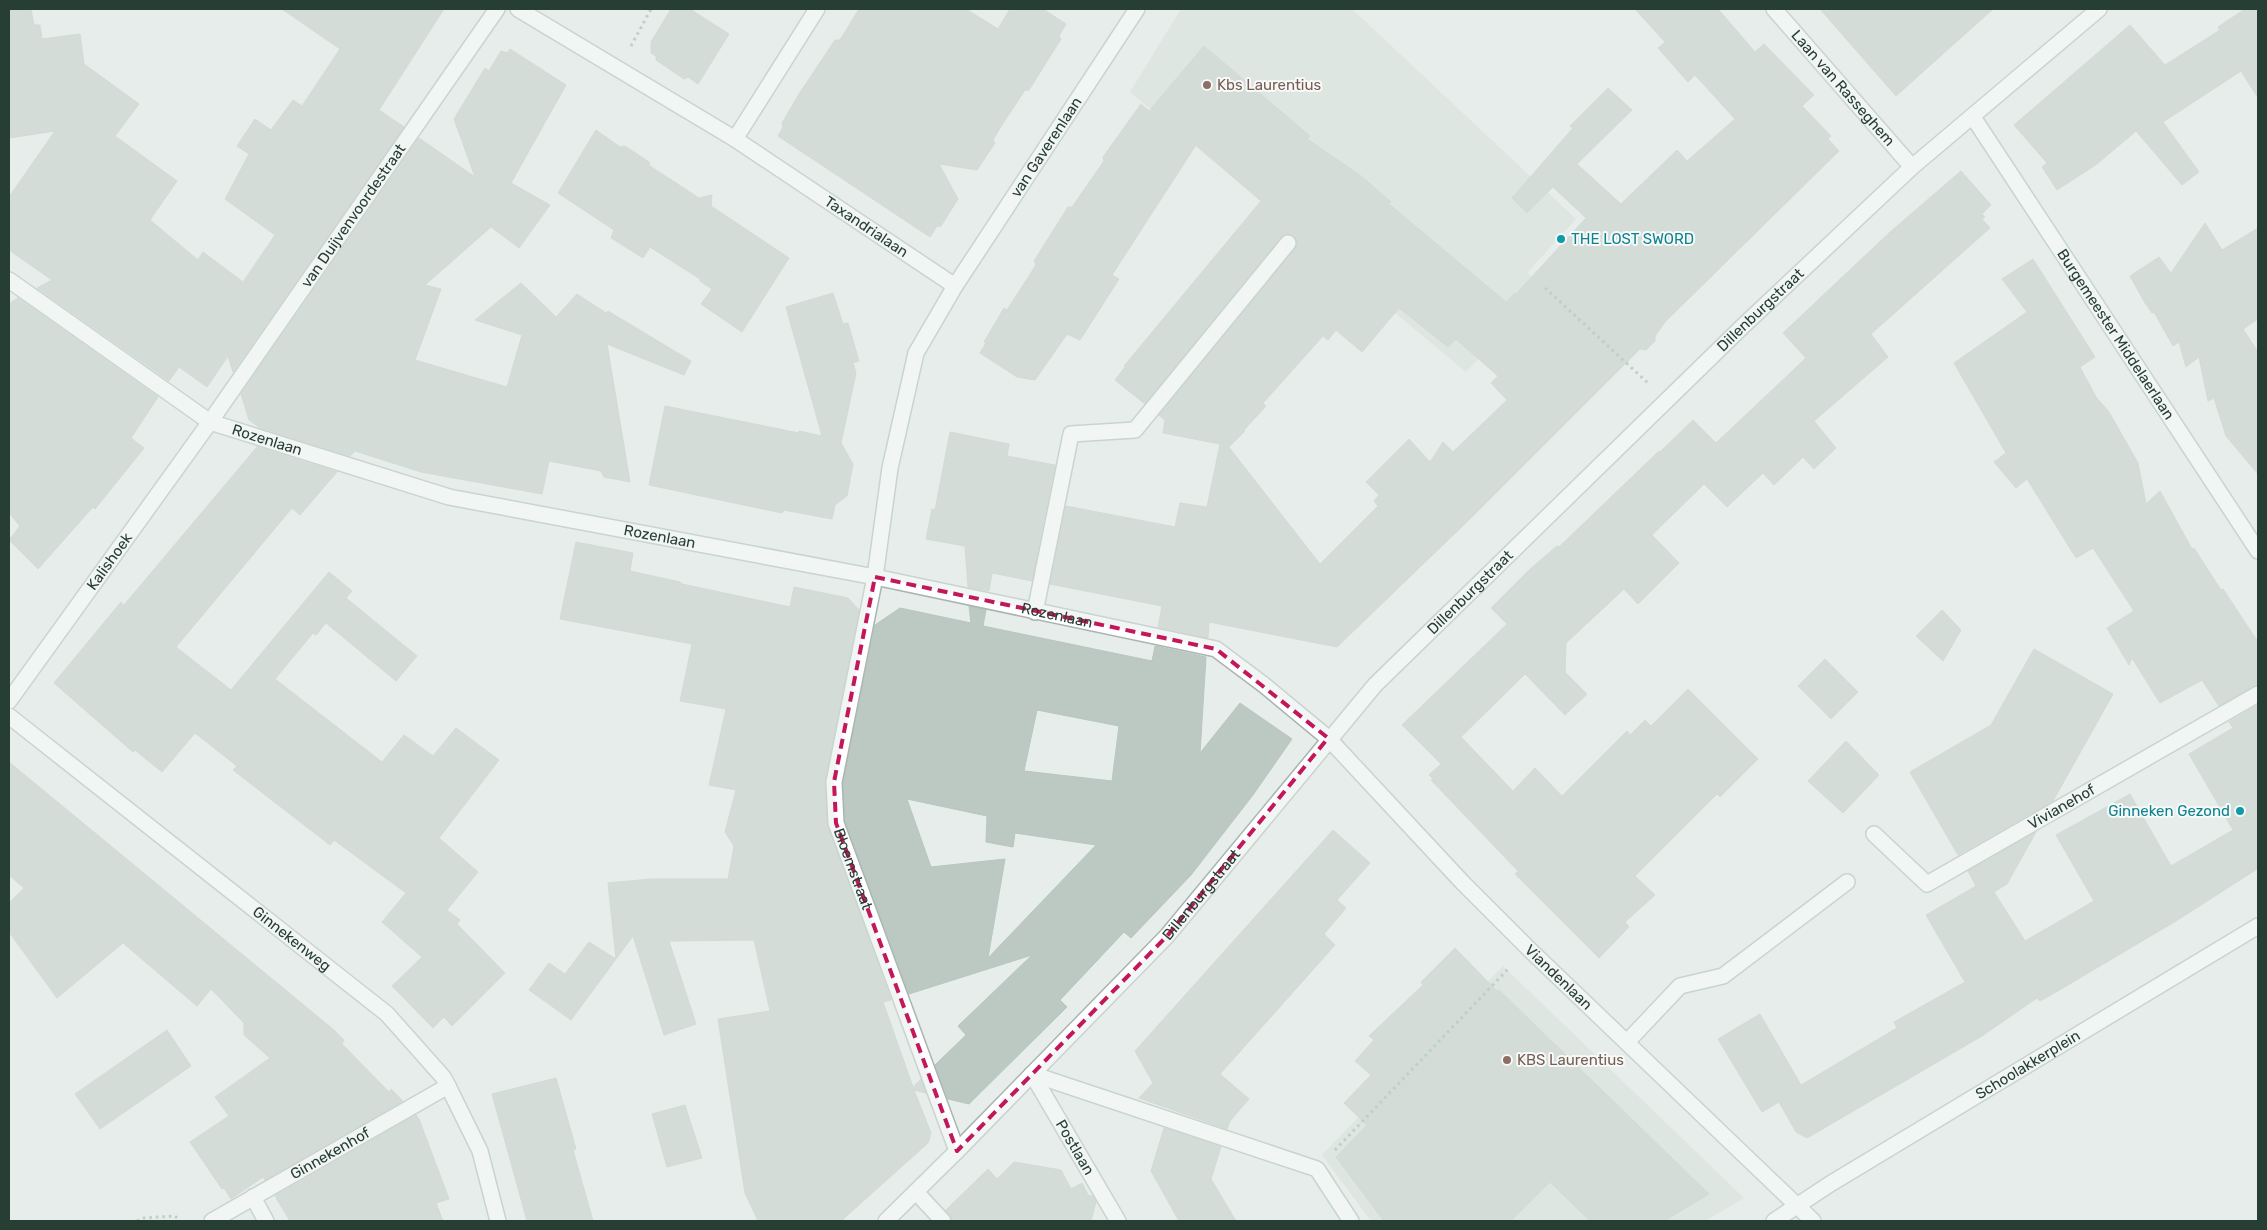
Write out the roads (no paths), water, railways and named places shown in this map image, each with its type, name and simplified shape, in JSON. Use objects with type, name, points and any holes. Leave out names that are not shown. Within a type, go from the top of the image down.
[{"type":"street","name":"van Duijvenvoordestraat","points":[[210,422],[496,9]]},
{"type":"street","name":"Taxandrialaan","points":[[518,9],[735,139],[955,286]]},
{"type":"street","points":[[735,139],[817,9]]},
{"type":"street","name":"van Gaverenlaan","points":[[955,286],[1137,9]]},
{"type":"street","name":"Laan van Rasseghem","points":[[1774,9],[1912,167]]},
{"type":"street","name":"Dillenburgstraat","points":[[886,1221],[1167,936],[1328,738],[1375,684],[1667,400],[1912,167],[2099,9]]},
{"type":"street","name":"Burgemeester Middelaerlaan","points":[[1973,117],[2258,551]]},
{"type":"street","points":[[1035,612],[1072,434],[1135,430],[1288,243]]},
{"type":"street","name":"Rozenlaan","points":[[9,280],[210,422],[449,497],[875,577],[1216,649],[1264,685],[1328,738]]},
{"type":"street","points":[[875,577],[890,468],[916,353],[955,286]]},
{"type":"street","name":"Kalishoek","points":[[9,701],[210,422]]},
{"type":"street","name":"Bloemstraat","points":[[875,577],[834,782],[836,824],[957,1151]]},
{"type":"street","name":"Vivianehof","points":[[1874,834],[1927,884],[2258,694]]},
{"type":"street","name":"Ginnekenweg","points":[[9,716],[387,1014],[443,1077],[448,1086],[480,1151],[498,1221]]},
{"type":"street","name":"Viandenlaan","points":[[1328,738],[1464,883],[1528,948],[1813,1221]]},
{"type":"street","points":[[1627,1042],[1680,986],[1723,976],[1847,882]]},
{"type":"street","name":"Schoolakkerplein","points":[[1797,1205],[2258,926]]},
{"type":"street","points":[[1032,1074],[1317,1169],[1351,1221]]},
{"type":"street","name":"Postlaan","points":[[1032,1074],[1118,1221]]},
{"type":"street","name":"Ginnekenhof","points":[[212,1221],[448,1086]]},
{"type":"street","points":[[916,1192],[943,1221]]},
{"type":"street","points":[[253,1197],[266,1221]]},
{"type":"street","points":[[1774,1221],[1797,1205]]},
{"type":"place","name":"Kbs Laurentius","points":[[1207,85]]},
{"type":"place","name":"THE LOST SWORD","points":[[1561,239]]},
{"type":"place","name":"Ginneken Gezond","points":[[2240,811]]},
{"type":"place","name":"KBS Laurentius","points":[[1507,1060]]}]
